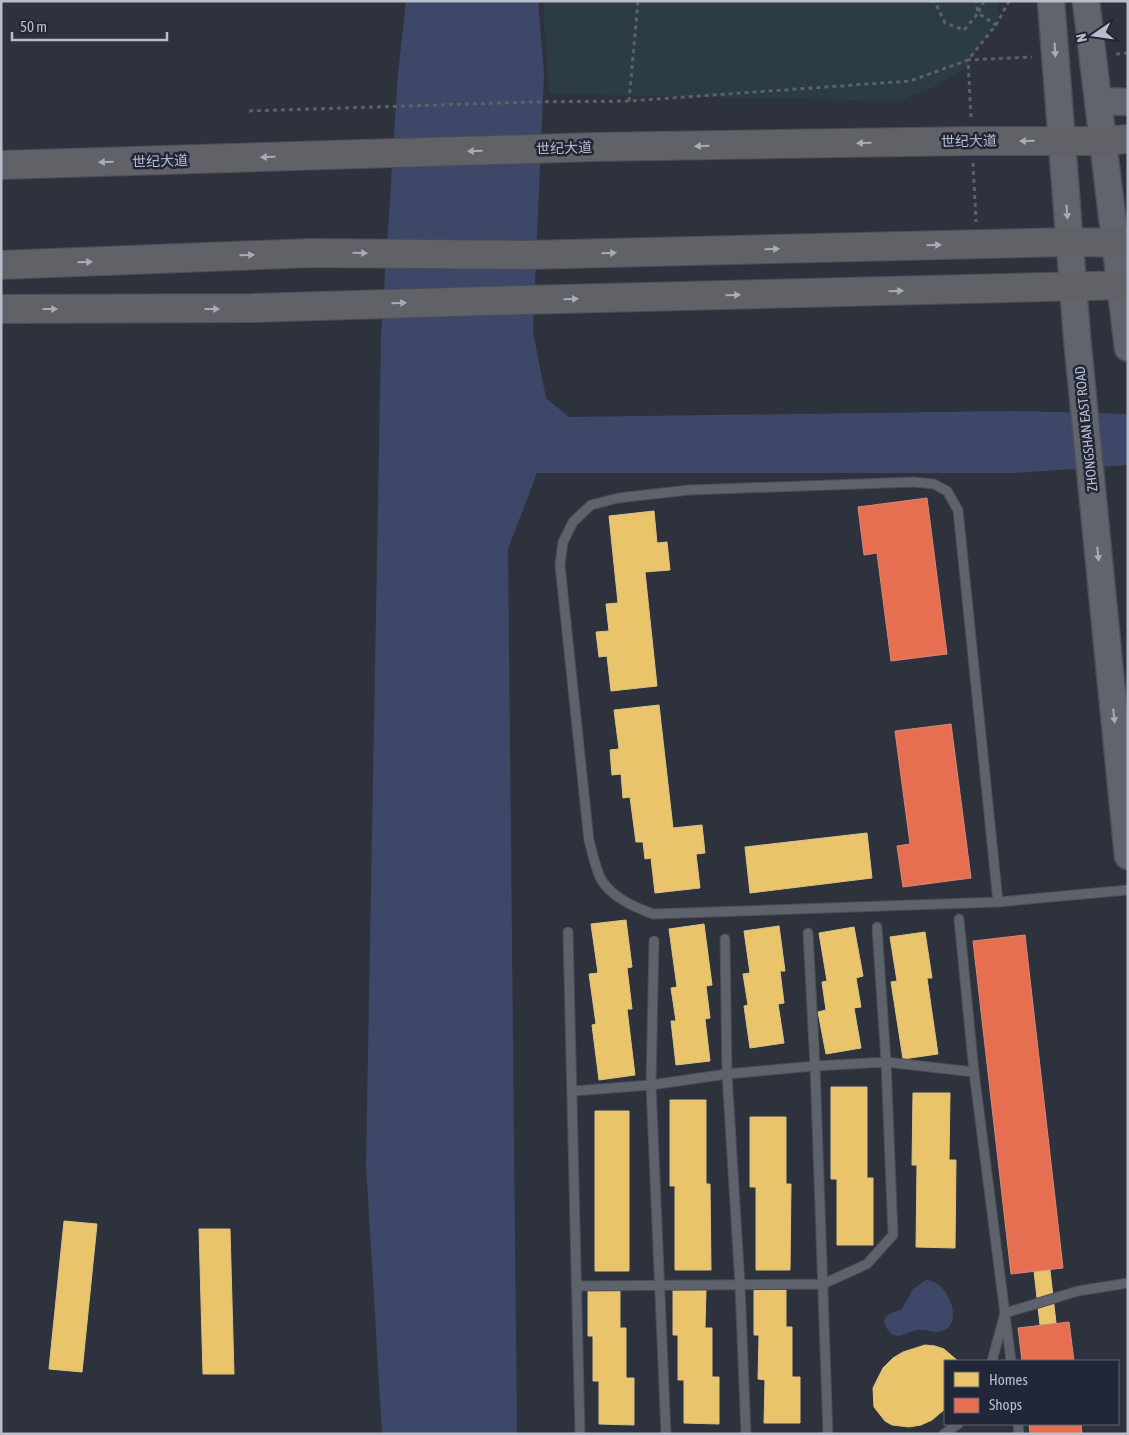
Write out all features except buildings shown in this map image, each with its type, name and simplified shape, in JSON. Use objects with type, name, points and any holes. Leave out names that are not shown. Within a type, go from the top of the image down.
[{"type":"highway","name":"世纪大道","points":[[1,166],[523,149],[1115,140]]},
{"type":"highway","points":[[1,265],[311,253],[526,255],[1122,242]]},
{"type":"highway","points":[[1,309],[242,308],[1124,286]]},
{"type":"main road","name":"ZHONGSHAN EAST ROAD","points":[[1051,1],[1077,337],[1128,856]]},
{"type":"main road","points":[[1086,1],[1098,102],[1115,140],[1127,340]]},
{"type":"main road","points":[[1098,102],[1128,102]]},
{"type":"lane","points":[[998,902],[958,510],[947,491],[934,484],[913,482],[689,490],[618,498],[591,504],[573,522],[563,542],[560,565],[589,841],[600,878],[608,890],[637,908],[653,914],[998,902],[1128,890]]},
{"type":"lane","points":[[959,919],[974,1072],[1011,1360]]},
{"type":"lane","points":[[576,1286],[822,1284],[867,1264],[894,1235],[886,1062],[877,927]]},
{"type":"lane","points":[[568,932],[580,1434]]},
{"type":"lane","points":[[808,932],[815,1066],[828,1434]]},
{"type":"lane","points":[[725,938],[727,1074],[740,1285],[746,1434]]},
{"type":"lane","points":[[654,942],[651,1085],[666,1434]]},
{"type":"lane","points":[[573,1091],[651,1085],[727,1074],[886,1062],[974,1072]]},
{"type":"lane","points":[[1005,1313],[1078,1291],[1128,1283]]},
{"type":"lane","points":[[992,1360],[1005,1313]]},
{"type":"lane","points":[[944,1434],[957,1425]]},
{"type":"path","points":[[628,101],[638,1]]},
{"type":"path","points":[[976,1],[978,13],[996,26]]},
{"type":"path","points":[[934,2],[945,22],[964,30],[978,13],[984,1]]},
{"type":"path","points":[[249,111],[530,102],[628,101],[910,81],[968,60],[996,26],[1009,1]]},
{"type":"shaded area","points":[[544,1],[998,1],[998,18],[964,70],[930,89],[898,101],[549,94]]},
{"type":"water","points":[[406,1],[538,1],[544,73],[533,332],[546,398],[569,417],[1012,411],[1128,414],[1128,465],[1015,473],[537,473],[508,549],[517,1434],[382,1434],[366,1164],[381,337],[398,74]]},
{"type":"water","points":[[926,1280],[937,1284],[949,1298],[953,1316],[949,1327],[940,1332],[918,1330],[899,1336],[891,1334],[884,1320],[888,1315],[902,1309],[913,1289]]}]
